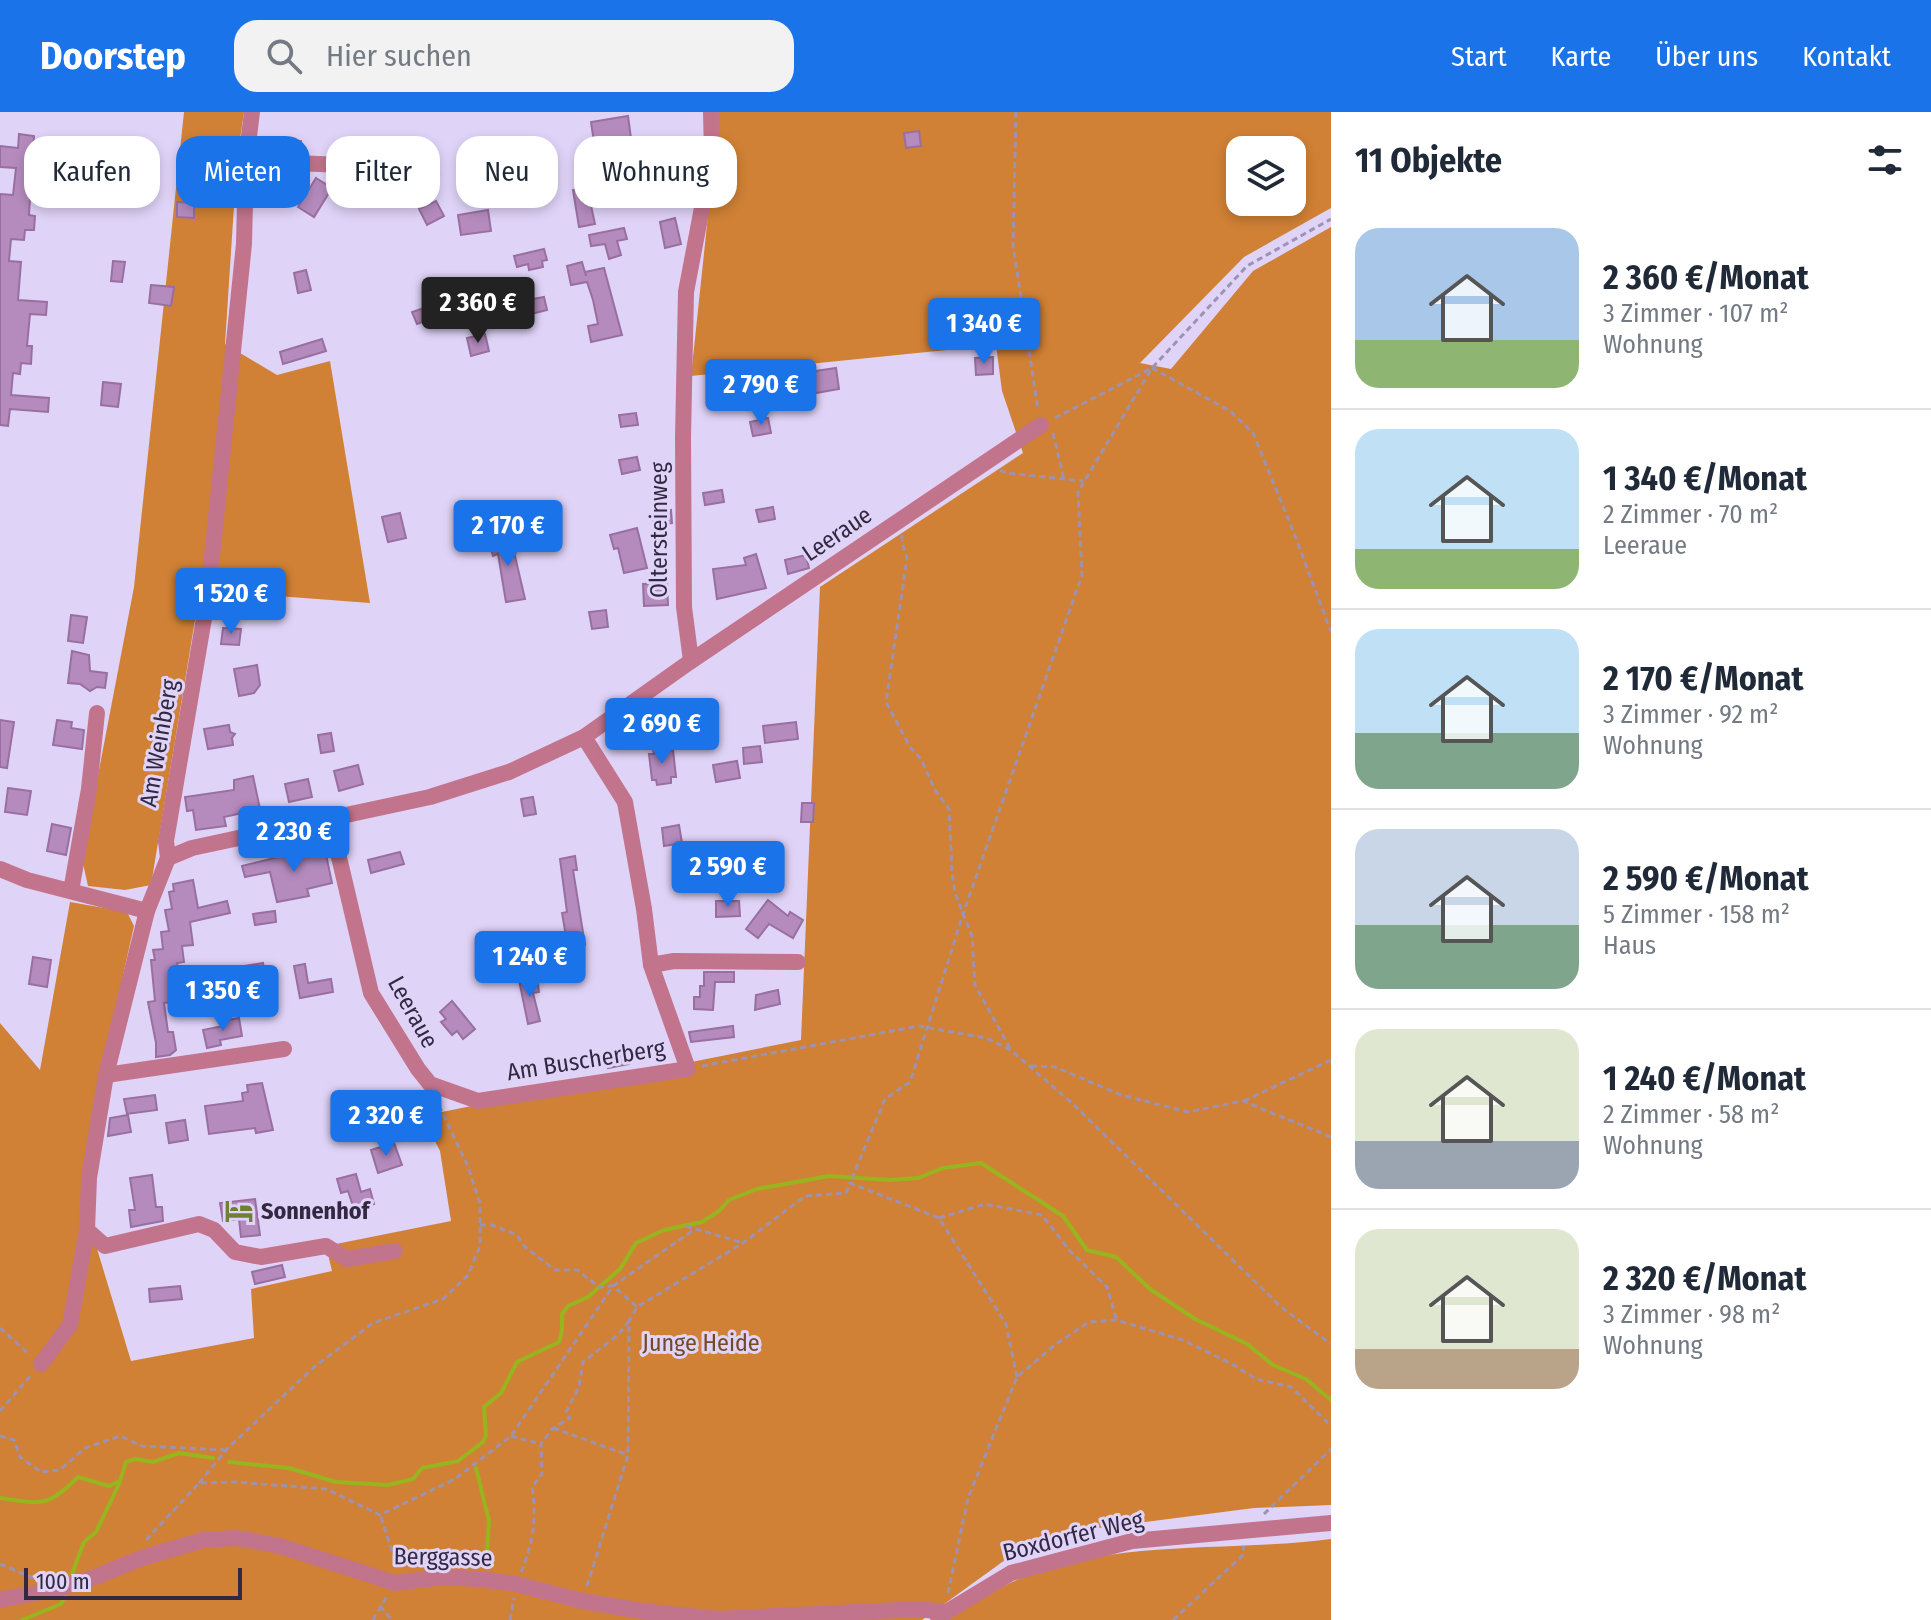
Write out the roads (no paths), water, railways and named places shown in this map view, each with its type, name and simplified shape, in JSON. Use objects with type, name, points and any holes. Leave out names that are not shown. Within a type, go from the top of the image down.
[{"type":"street","name":"Am Weinberg","points":[[249,136],[252,112]]},
{"type":"street","name":"Oltersteinweg","points":[[691,661],[683,592],[686,292],[712,155],[711,112]]},
{"type":"street","name":"Am Weinberg","points":[[41,1364],[70,1325],[87,1230],[89,1178],[106,1075],[147,911],[168,858],[166,841],[208,595],[244,244],[245,208]]},
{"type":"street","name":"Leeraue","points":[[168,858],[192,848],[430,797],[509,772],[584,737],[691,661],[1046,423]]},
{"type":"street","points":[[71,891],[89,789],[97,713]]},
{"type":"street","name":"Am Buscherberg","points":[[430,1084],[478,1101],[688,1069],[651,965],[625,802],[584,737]]},
{"type":"street","name":"Leeraue","points":[[330,819],[371,993],[402,1046],[430,1084]]},
{"type":"street","points":[[0,869],[147,911]]},
{"type":"street","points":[[651,965],[674,961],[798,962]]},
{"type":"street","points":[[106,1075],[284,1049]]},
{"type":"street","points":[[87,1230],[105,1246],[199,1224],[214,1230],[235,1252],[261,1257],[326,1246],[347,1259],[395,1251]]},
{"type":"street","name":"Boxdorfer Weg","points":[[939,1616],[1011,1573],[1132,1541],[1331,1523]]},
{"type":"street","name":"Berggasse","points":[[0,1600],[58,1589],[142,1558],[203,1540],[237,1538],[280,1546],[395,1583],[443,1577],[516,1584],[582,1601],[642,1611],[719,1619],[919,1609],[939,1616]]},
{"type":"waterway","points":[[229,1462],[289,1468],[336,1482],[388,1485],[413,1479],[422,1468],[458,1461],[483,1442],[486,1435],[484,1407],[501,1393],[517,1362],[559,1342],[562,1314],[568,1306],[588,1297],[620,1269],[636,1243],[664,1230],[702,1222],[729,1200],[757,1189],[829,1176],[889,1180],[918,1178],[943,1168],[981,1163],[1063,1216],[1087,1250],[1116,1257],[1150,1289],[1195,1319],[1247,1344],[1273,1365],[1306,1379],[1331,1400]]},
{"type":"waterway","points":[[0,1498],[26,1502],[51,1499],[78,1477],[109,1486],[120,1481],[126,1462],[135,1459],[153,1462],[179,1453],[213,1458]]},
{"type":"waterway","points":[[476,1468],[489,1521],[486,1566]]},
{"type":"waterway","points":[[72,1574],[84,1542],[96,1532],[120,1482]]},
{"type":"waterway","points":[[22,1620],[61,1604],[65,1596]]},
{"type":"place","name":"Sonnenhof","points":[[239,1211]]},
{"type":"park label","name":"Junge Heide","points":[[701,1343]]}]
